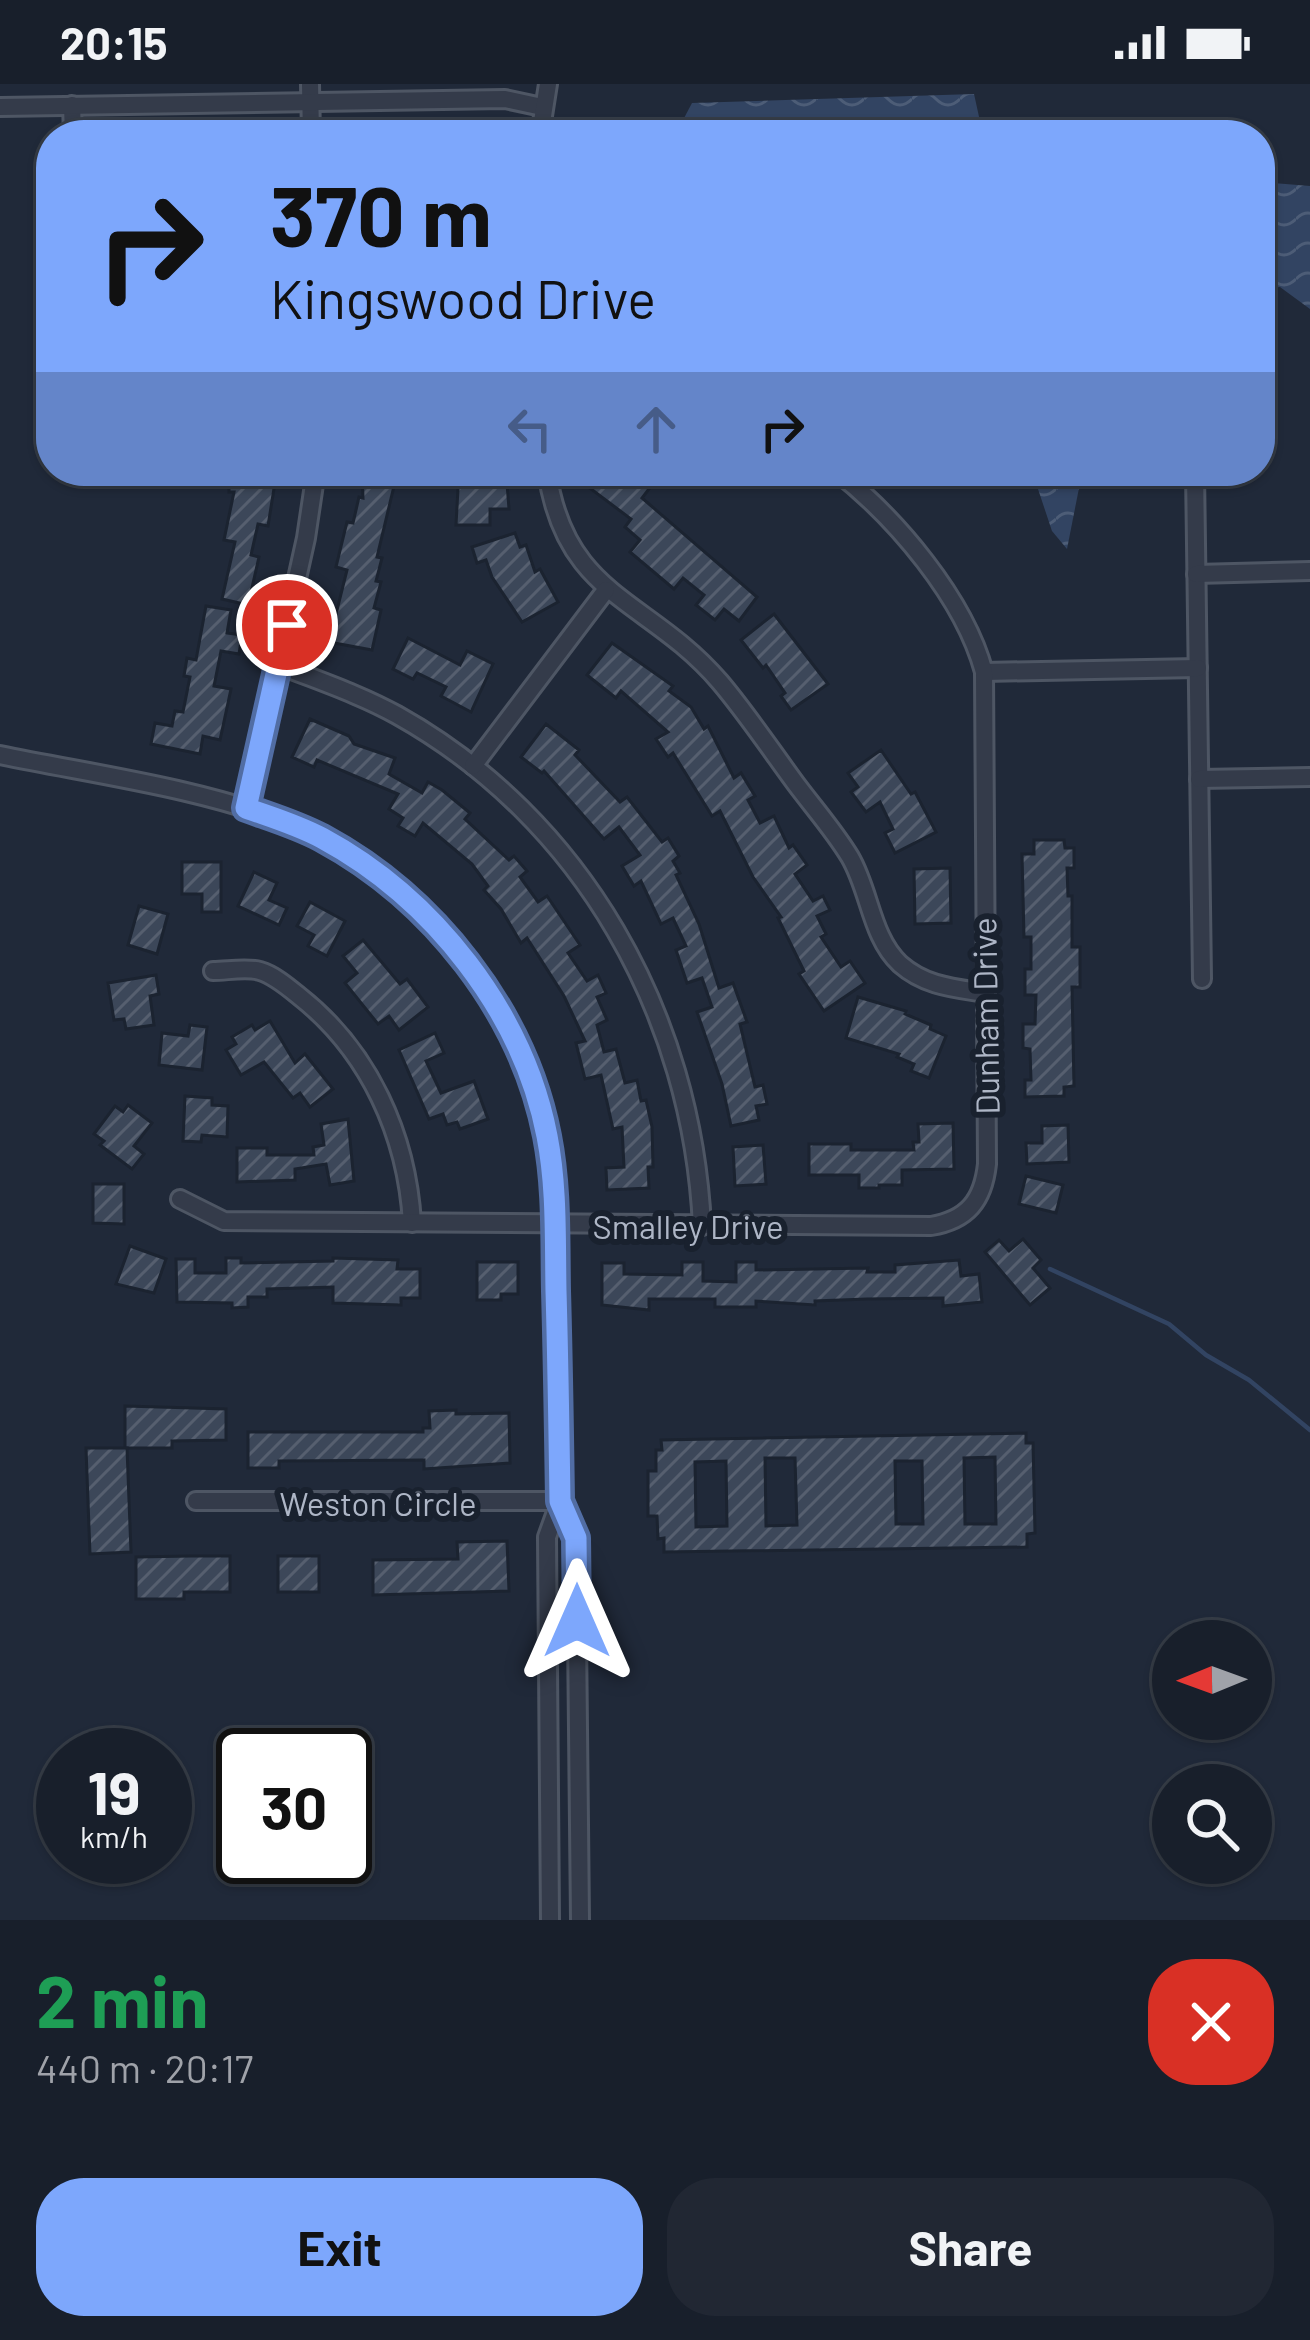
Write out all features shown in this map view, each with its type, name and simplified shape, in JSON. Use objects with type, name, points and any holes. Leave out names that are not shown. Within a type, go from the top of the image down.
[{"type":"street","points":[[541,120],[548,84]]},
{"type":"street","points":[[0,107],[310,93],[505,99],[542,107]]},
{"type":"street","points":[[72,106],[72,120]]},
{"type":"street","points":[[246,808],[313,486]]},
{"type":"street","points":[[550,486],[557,522],[570,548],[607,590],[718,680],[850,856],[896,961],[930,984],[985,993]]},
{"type":"street","points":[[855,486],[898,528],[956,608],[984,672],[1198,668]]},
{"type":"street","points":[[1195,486],[1202,979]]},
{"type":"street","points":[[1196,574],[1310,571]]},
{"type":"street","points":[[473,766],[607,590]]},
{"type":"street","points":[[279,665],[382,707],[473,766],[558,845],[610,916],[637,967],[680,1074],[697,1156],[702,1226]]},
{"type":"street","name":"Dunham Drive","points":[[977,1201],[987,1164],[984,672]]},
{"type":"street","points":[[0,755],[246,808],[322,838],[384,880],[433,924],[490,994],[525,1064],[550,1160],[555,1226],[560,1501],[547,1537],[550,1920]]},
{"type":"street","points":[[1199,778],[1310,777]]},
{"type":"street","points":[[213,971],[258,970],[296,993],[336,1031],[374,1085],[394,1126],[412,1223]]},
{"type":"street","name":"Smalley Drive","points":[[180,1199],[224,1221],[555,1226],[931,1226],[951,1222],[977,1201]]},
{"type":"street","name":"Weston Circle","points":[[196,1501],[560,1501]]},
{"type":"street","points":[[560,1501],[576,1538],[580,1920]]},
{"type":"water","points":[[974,94],[980,120],[683,120],[692,103]]},
{"type":"water","points":[[1275,183],[1310,186],[1310,309],[1275,288]]},
{"type":"water","points":[[1037,486],[1079,486],[1067,549],[1052,531]]},
{"type":"building","points":[[229,486],[274,486],[268,526],[258,524],[251,555],[259,557],[248,605],[222,599],[235,542],[224,540],[234,492],[229,492]]},
{"type":"building","points":[[363,486],[394,486],[377,557],[382,558],[376,581],[381,582],[374,608],[381,610],[372,650],[329,642],[347,570],[336,567],[347,522],[353,523],[359,497],[363,498]]},
{"type":"building","points":[[458,486],[507,486],[509,509],[490,509],[490,525],[456,525]]},
{"type":"building","points":[[587,486],[649,489],[642,498],[757,597],[739,621],[724,609],[715,620],[696,605],[704,595],[683,578],[674,589],[630,552],[640,540],[625,527],[631,519]]},
{"type":"building","points":[[515,533],[520,547],[526,545],[535,572],[540,569],[558,602],[522,622],[486,560],[477,563],[472,547]]},
{"type":"building","points":[[206,606],[231,610],[227,633],[242,635],[239,654],[221,651],[214,686],[231,689],[220,740],[203,736],[200,754],[151,744],[155,723],[172,726],[175,711],[183,712],[190,677],[184,676],[187,658],[196,660]]},
{"type":"building","points":[[774,614],[828,684],[791,710],[766,665],[763,668],[741,640]]},
{"type":"building","points":[[408,638],[460,665],[467,651],[493,664],[471,712],[441,696],[446,687],[417,673],[413,679],[393,669]]},
{"type":"building","points":[[612,643],[673,686],[669,691],[691,707],[704,729],[708,726],[734,778],[741,773],[755,796],[748,800],[760,823],[774,816],[789,848],[793,845],[807,865],[795,874],[813,901],[823,896],[830,910],[817,916],[826,934],[821,937],[841,967],[850,961],[865,983],[824,1011],[799,974],[804,971],[781,917],[753,877],[720,811],[712,816],[673,753],[668,757],[656,739],[668,732],[621,691],[616,698],[587,675]]},
{"type":"building","points":[[310,719],[349,736],[354,744],[395,758],[389,774],[422,793],[428,782],[442,790],[470,813],[465,819],[527,871],[520,877],[538,902],[547,896],[580,945],[568,953],[587,981],[598,975],[606,993],[597,997],[607,1020],[597,1025],[604,1052],[616,1049],[625,1083],[637,1080],[641,1101],[646,1100],[652,1127],[649,1188],[607,1190],[606,1168],[624,1167],[622,1127],[613,1129],[601,1075],[585,1079],[576,1043],[585,1041],[564,996],[527,938],[521,943],[472,864],[423,823],[415,836],[398,826],[403,818],[389,809],[398,794],[317,760],[314,767],[292,757]]},
{"type":"building","points":[[546,724],[579,750],[575,755],[620,802],[627,797],[662,842],[668,838],[679,856],[673,861],[680,873],[676,875],[699,924],[719,988],[733,983],[747,1022],[740,1024],[755,1087],[763,1085],[767,1104],[756,1106],[759,1120],[731,1126],[697,1012],[712,1007],[702,978],[687,983],[676,950],[686,946],[673,918],[661,924],[641,881],[634,886],[622,866],[640,855],[619,827],[604,839],[544,771],[521,757]]},
{"type":"building","points":[[881,750],[911,794],[915,792],[936,832],[895,853],[885,833],[893,829],[880,802],[866,812],[851,792],[858,787],[848,773]]},
{"type":"building","points":[[1034,840],[1064,840],[1065,848],[1074,848],[1074,868],[1067,868],[1068,896],[1072,896],[1072,947],[1080,947],[1080,987],[1072,987],[1074,1086],[1064,1087],[1064,1096],[1025,1097],[1025,1080],[1031,1080],[1023,1024],[1035,1024],[1036,995],[1025,995],[1031,937],[1024,937],[1022,854],[1034,854]]},
{"type":"building","points":[[182,862],[221,862],[221,912],[202,912],[202,894],[182,894]]},
{"type":"building","points":[[950,868],[951,923],[915,924],[914,869]]},
{"type":"building","points":[[254,872],[277,883],[269,900],[287,908],[279,925],[238,906]]},
{"type":"building","points":[[310,902],[345,921],[327,956],[308,946],[314,935],[297,926]]},
{"type":"building","points":[[139,906],[168,914],[157,954],[128,945]]},
{"type":"building","points":[[363,940],[400,984],[407,979],[428,1007],[399,1030],[389,1016],[378,1024],[345,983],[357,973],[343,956]]},
{"type":"building","points":[[156,975],[159,994],[150,996],[154,1025],[126,1029],[124,1019],[114,1020],[108,983]]},
{"type":"building","points":[[858,997],[906,1011],[946,1036],[929,1078],[911,1071],[914,1064],[897,1057],[899,1054],[846,1038]]},
{"type":"building","points":[[270,1021],[295,1063],[305,1054],[333,1089],[310,1107],[300,1093],[293,1098],[264,1062],[241,1075],[226,1050],[236,1044],[232,1037]]},
{"type":"building","points":[[190,1025],[207,1027],[202,1070],[159,1065],[162,1033],[188,1036]]},
{"type":"building","points":[[435,1033],[444,1053],[426,1061],[441,1093],[474,1081],[488,1119],[460,1129],[457,1122],[447,1125],[443,1114],[429,1119],[399,1050]]},
{"type":"building","points":[[185,1096],[212,1098],[212,1105],[228,1106],[227,1137],[202,1135],[201,1142],[183,1141]]},
{"type":"building","points":[[128,1105],[152,1123],[134,1146],[144,1154],[132,1169],[100,1145],[104,1141],[94,1134],[115,1106],[123,1112]]},
{"type":"building","points":[[348,1119],[354,1181],[330,1185],[326,1164],[295,1169],[295,1180],[237,1182],[237,1148],[267,1148],[267,1155],[314,1155],[313,1147],[324,1145],[321,1124]]},
{"type":"building","points":[[953,1123],[954,1169],[902,1170],[902,1185],[879,1188],[859,1188],[859,1175],[809,1175],[809,1144],[914,1150],[913,1142],[919,1142],[918,1124]]},
{"type":"building","points":[[1068,1125],[1069,1162],[1027,1164],[1026,1143],[1042,1143],[1042,1126]]},
{"type":"building","points":[[763,1145],[766,1184],[735,1186],[733,1147]]},
{"type":"building","points":[[1026,1176],[1063,1185],[1056,1213],[1019,1204]]},
{"type":"building","points":[[93,1184],[124,1184],[124,1224],[93,1223]]},
{"type":"building","points":[[1023,1239],[1041,1260],[1033,1268],[1050,1288],[1030,1305],[985,1252],[999,1240],[1009,1251]]},
{"type":"building","points":[[130,1246],[166,1259],[154,1293],[116,1284]]},
{"type":"building","points":[[226,1258],[241,1258],[241,1263],[398,1260],[397,1269],[420,1269],[420,1298],[401,1298],[401,1305],[333,1303],[333,1287],[267,1289],[267,1297],[248,1297],[248,1307],[177,1302],[176,1259],[195,1259],[195,1273],[226,1273]]},
{"type":"building","points":[[959,1260],[961,1276],[979,1274],[982,1302],[943,1306],[943,1298],[815,1301],[815,1305],[756,1301],[756,1307],[715,1307],[715,1299],[649,1299],[649,1310],[602,1305],[602,1263],[624,1263],[624,1274],[682,1275],[682,1262],[703,1262],[703,1281],[736,1282],[736,1262],[756,1262],[756,1270],[868,1268],[867,1272],[895,1272],[895,1265]]},
{"type":"building","points":[[477,1262],[518,1262],[518,1294],[477,1300]]},
{"type":"building","points":[[125,1406],[226,1409],[226,1440],[172,1441],[172,1448],[125,1448]]},
{"type":"building","points":[[456,1410],[456,1414],[509,1413],[510,1463],[424,1469],[424,1460],[279,1461],[279,1468],[248,1468],[248,1432],[423,1432],[430,1428],[429,1411]]},
{"type":"building","points":[[1026,1433],[1026,1443],[1033,1443],[1035,1533],[1027,1534],[1027,1547],[664,1552],[657,1516],[648,1516],[648,1471],[656,1471],[661,1440]],"holes":[[[995,1457],[996,1524],[965,1524],[964,1458]],[[765,1458],[795,1458],[797,1525],[766,1526]],[[726,1461],[727,1526],[696,1527],[695,1462]],[[895,1461],[922,1461],[923,1524],[896,1524]]]},
{"type":"building","points":[[86,1448],[127,1448],[131,1552],[90,1554]]},
{"type":"building","points":[[507,1541],[509,1591],[373,1595],[373,1560],[458,1559],[457,1542]]},
{"type":"building","points":[[230,1556],[230,1592],[136,1599],[136,1557]]},
{"type":"building","points":[[278,1556],[319,1556],[319,1592],[278,1592]]},
{"type":"waterway","points":[[1050,1269],[1169,1324],[1310,1430]]},
{"type":"route","points":[[287,625],[246,808],[322,838],[384,880],[433,924],[490,994],[525,1064],[541,1112],[554,1188],[560,1501],[576,1538],[577,1621]]}]
